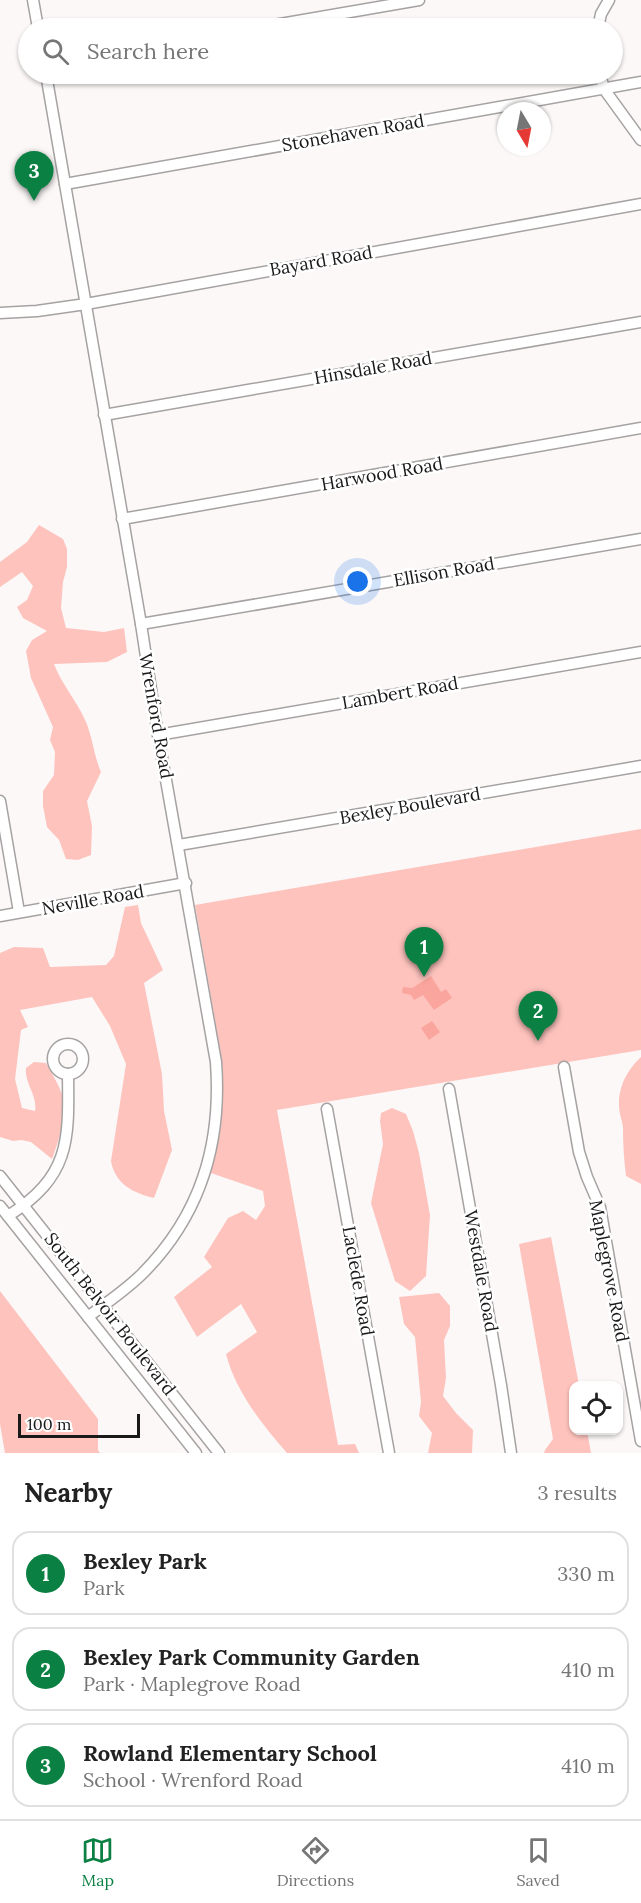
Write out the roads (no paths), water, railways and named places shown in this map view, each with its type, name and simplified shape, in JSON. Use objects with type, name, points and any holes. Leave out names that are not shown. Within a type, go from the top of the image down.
[{"type":"street","points":[[33,0],[36,18]]},
{"type":"street","points":[[315,18],[419,0]]},
{"type":"street","points":[[600,18],[609,0]]},
{"type":"street","name":"Stonehaven Road","points":[[65,184],[641,82]]},
{"type":"street","name":"Wrenford Road","points":[[48,84],[158,735],[186,883],[216,1062],[218,1089],[216,1124],[195,1202],[173,1239],[142,1275],[88,1317]]},
{"type":"street","points":[[603,84],[641,140]]},
{"type":"street","name":"Bayard Road","points":[[0,313],[37,311],[86,304],[641,204]]},
{"type":"street","name":"Hinsdale Road","points":[[104,415],[641,321]]},
{"type":"street","name":"Harwood Road","points":[[122,519],[641,428]]},
{"type":"street","name":"Ellison Road","points":[[141,624],[641,538]]},
{"type":"street","name":"Lambert Road","points":[[158,735],[641,652]]},
{"type":"street","name":"Bexley Boulevard","points":[[179,846],[641,766]]},
{"type":"street","points":[[0,801],[19,912]]},
{"type":"street","name":"Neville Road","points":[[0,916],[186,883]]},
{"type":"street","name":"Maplegrove Road","points":[[564,1067],[579,1152],[586,1177],[600,1207],[641,1441]]},
{"type":"street","points":[[8,1216],[24,1206],[47,1184],[63,1153],[69,1122],[68,1074]]},
{"type":"street","name":"Westdale Road","points":[[449,1089],[511,1453]]},
{"type":"street","name":"Laclede Road","points":[[327,1109],[389,1453]]},
{"type":"street","name":"South Belvoir Boulevard","points":[[0,1176],[219,1453]]},
{"type":"street","name":"South Belvoir Boulevard","points":[[0,1206],[196,1453]]},
{"type":"place","name":"Rowland Elementary School","points":[[34,201]]},
{"type":"place","name":"Bexley Park","points":[[424,977]]},
{"type":"place","name":"Bexley Park Community Garden","points":[[538,1041]]}]
